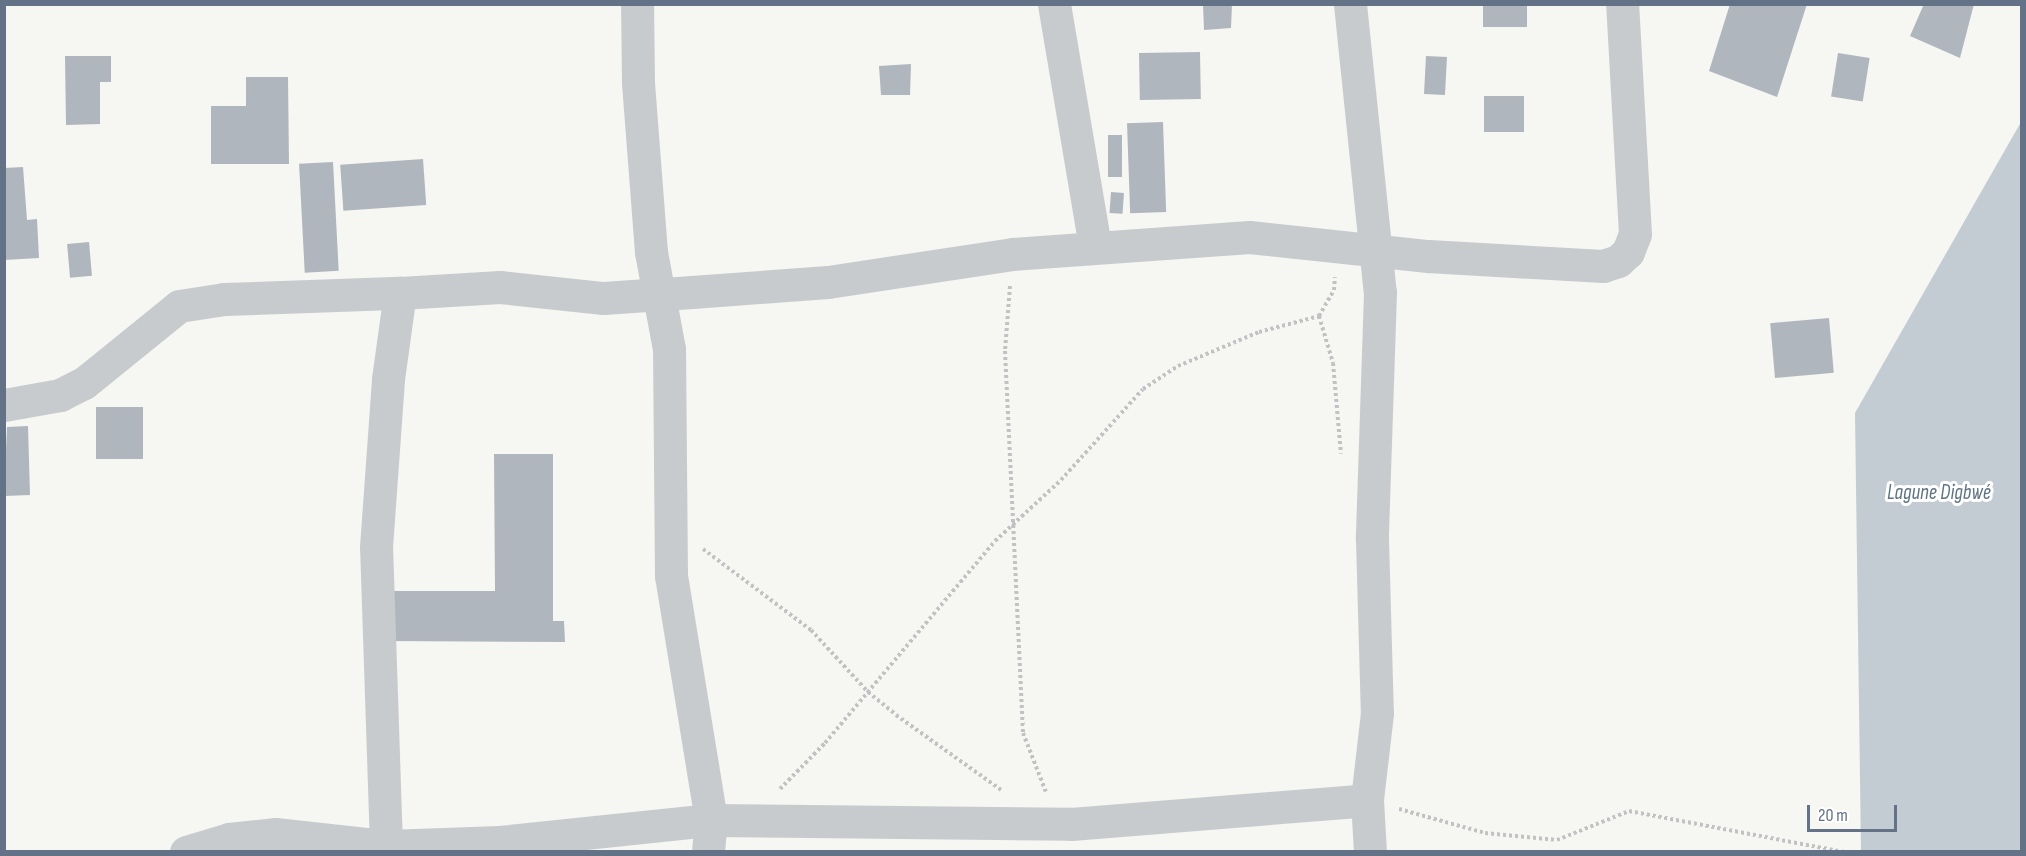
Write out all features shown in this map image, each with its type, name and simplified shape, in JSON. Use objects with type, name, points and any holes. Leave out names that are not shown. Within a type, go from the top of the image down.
[{"type":"street","points":[[638,4],[639,93],[651,252],[669,349],[671,575],[709,836]]},
{"type":"street","points":[[1054,4],[1095,246]]},
{"type":"street","points":[[1350,4],[1378,249],[1372,539],[1377,713],[1367,800],[1370,852]]},
{"type":"street","points":[[4,405],[60,395],[84,383],[179,306],[224,299],[500,287],[603,298],[828,282],[1013,254],[1095,246],[1249,237],[1428,256],[1603,266],[1618,261],[1628,252],[1635,234],[1622,4]]},
{"type":"street","points":[[386,846],[376,547],[388,379],[400,293]]},
{"type":"street","points":[[186,852],[229,839],[275,834],[386,846],[709,836],[751,820],[1038,824],[1367,800]]},
{"type":"path","points":[[751,820],[868,692],[1014,523],[1061,480],[1143,389],[1178,366],[1259,332],[1319,316],[1334,290],[1339,246]]},
{"type":"path","points":[[1013,254],[1005,351],[1023,733],[1046,790],[1038,824]]},
{"type":"path","points":[[672,534],[706,551],[811,630],[868,692],[1004,792]]},
{"type":"path","points":[[1367,800],[1485,833],[1557,840],[1629,811],[1844,852]]},
{"type":"water","name":"Lagune Digbwé","points":[[2021,122],[2021,851],[1861,851],[1855,413]]},
{"type":"building","points":[[1203,4],[1232,4],[1231,28],[1204,30]]},
{"type":"building","points":[[1483,4],[1527,4],[1527,27],[1483,27]]},
{"type":"building","points":[[1730,4],[1807,4],[1777,97],[1709,71]]},
{"type":"building","points":[[1924,4],[1974,4],[1960,58],[1910,36]]},
{"type":"building","points":[[1200,52],[1201,99],[1140,100],[1139,53]]},
{"type":"building","points":[[1838,53],[1870,58],[1863,101],[1831,96]]},
{"type":"building","points":[[65,56],[111,56],[111,82],[100,82],[100,124],[66,125]]},
{"type":"building","points":[[1426,56],[1447,57],[1445,95],[1424,94]]},
{"type":"building","points":[[911,64],[910,95],[881,95],[879,66]]},
{"type":"building","points":[[246,77],[288,77],[289,164],[211,164],[211,106],[246,106]]},
{"type":"building","points":[[1484,96],[1524,96],[1524,132],[1484,132]]},
{"type":"building","points":[[1163,122],[1166,212],[1130,213],[1127,123]]},
{"type":"building","points":[[1108,135],[1122,135],[1122,177],[1108,177]]},
{"type":"building","points":[[423,159],[426,205],[343,211],[340,165]]},
{"type":"building","points":[[333,162],[339,271],[305,273],[299,164]]},
{"type":"building","points":[[23,167],[27,220],[37,219],[39,258],[4,260],[4,168]]},
{"type":"building","points":[[1111,192],[1124,193],[1123,214],[1110,213]]},
{"type":"building","points":[[89,242],[92,276],[70,278],[67,244]]},
{"type":"building","points":[[1829,318],[1834,373],[1775,378],[1770,323]]},
{"type":"building","points":[[96,407],[143,407],[143,459],[96,459]]},
{"type":"building","points":[[28,426],[30,495],[4,496],[7,427]]},
{"type":"building","points":[[494,454],[553,454],[553,621],[564,621],[565,642],[389,641],[389,591],[495,591]]}]
